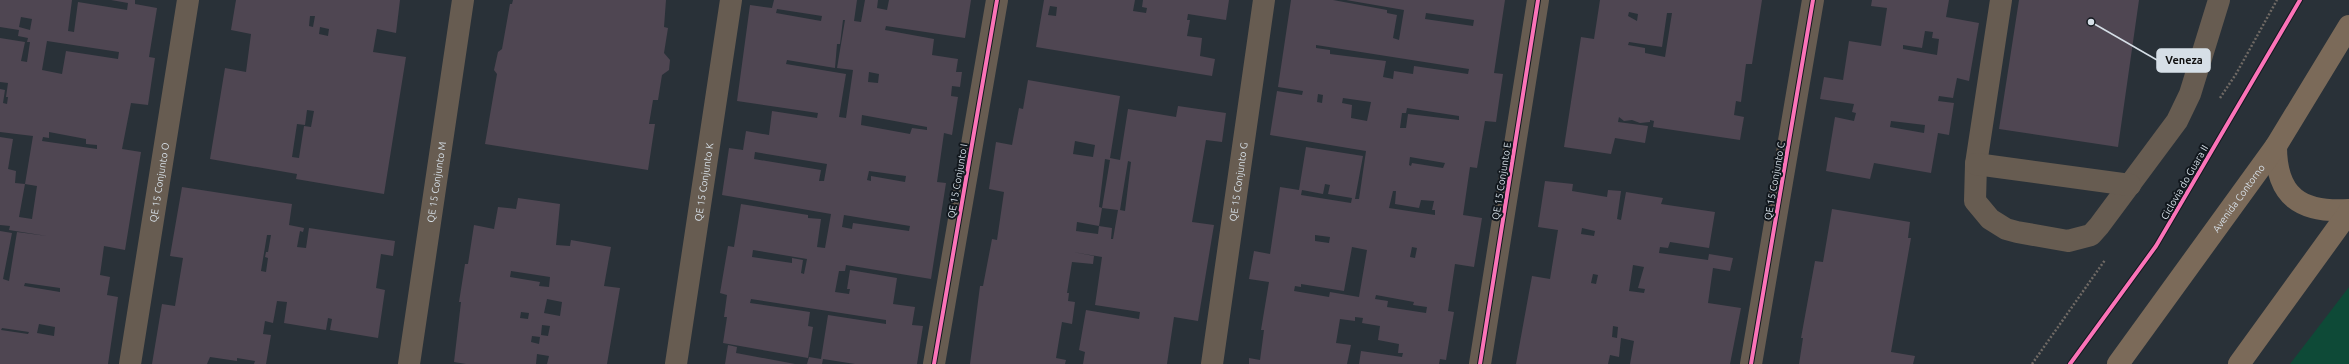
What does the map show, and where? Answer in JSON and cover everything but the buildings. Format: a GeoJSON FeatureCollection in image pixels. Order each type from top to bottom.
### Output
{"type":"FeatureCollection","features":[{"type":"Feature","properties":{"kind":"main road","name":"Avenida Contorno"},"geometry":{"type":"LineString","coordinates":[[2118,364],[2276,146],[2349,26]]}},
{"type":"Feature","properties":{"kind":"main road"},"geometry":{"type":"LineString","coordinates":[[2276,146],[2276,165],[2281,181],[2294,200],[2313,209],[2349,211]]}},
{"type":"Feature","properties":{"kind":"main road"},"geometry":{"type":"LineString","coordinates":[[2239,364],[2349,211]]}},
{"type":"Feature","properties":{"kind":"street","name":"QE 15 Conjunto O"},"geometry":{"type":"LineString","coordinates":[[130,364],[188,0]]}},
{"type":"Feature","properties":{"kind":"street","name":"QE 15 Conjunto M"},"geometry":{"type":"LineString","coordinates":[[409,364],[462,0]]}},
{"type":"Feature","properties":{"kind":"street","name":"QE 15 Conjunto K"},"geometry":{"type":"LineString","coordinates":[[676,364],[730,0]]}},
{"type":"Feature","properties":{"kind":"street","name":"QE 15 Conjunto I"},"geometry":{"type":"LineString","coordinates":[[934,364],[997,0]]}},
{"type":"Feature","properties":{"kind":"street","name":"QE 15 Conjunto G"},"geometry":{"type":"LineString","coordinates":[[1212,364],[1264,0]]}},
{"type":"Feature","properties":{"kind":"street","name":"QE 15 Conjunto E"},"geometry":{"type":"LineString","coordinates":[[1480,364],[1538,0]]}},
{"type":"Feature","properties":{"kind":"street","name":"QE 15 Conjunto C"},"geometry":{"type":"LineString","coordinates":[[1751,364],[1813,0]]}},
{"type":"Feature","properties":{"kind":"street"},"geometry":{"type":"LineString","coordinates":[[2000,0],[1976,164],[1975,201],[1990,219],[2006,229],[2068,241],[2091,236],[2177,121],[2192,87],[2219,0]]}},
{"type":"Feature","properties":{"kind":"street"},"geometry":{"type":"LineString","coordinates":[[1976,164],[2130,185]]}},
{"type":"Feature","properties":{"kind":"green space"},"geometry":{"type":"Polygon","coordinates":[[[2349,287],[2349,364],[2290,364],[2349,287]]]}},
{"type":"Feature","properties":{"kind":"cycle path"},"geometry":{"type":"LineString","coordinates":[[934,364],[997,0]]}},
{"type":"Feature","properties":{"kind":"cycle path"},"geometry":{"type":"LineString","coordinates":[[1480,364],[1538,0]]}},
{"type":"Feature","properties":{"kind":"cycle path"},"geometry":{"type":"LineString","coordinates":[[1751,364],[1813,0]]}},
{"type":"Feature","properties":{"kind":"cycle path","name":"Ciclovia do Guara II"},"geometry":{"type":"LineString","coordinates":[[2070,364],[2156,246],[2300,0]]}},
{"type":"Feature","properties":{"kind":"place","name":"Veneza"},"geometry":{"type":"Point","coordinates":[2091,22]}}]}
